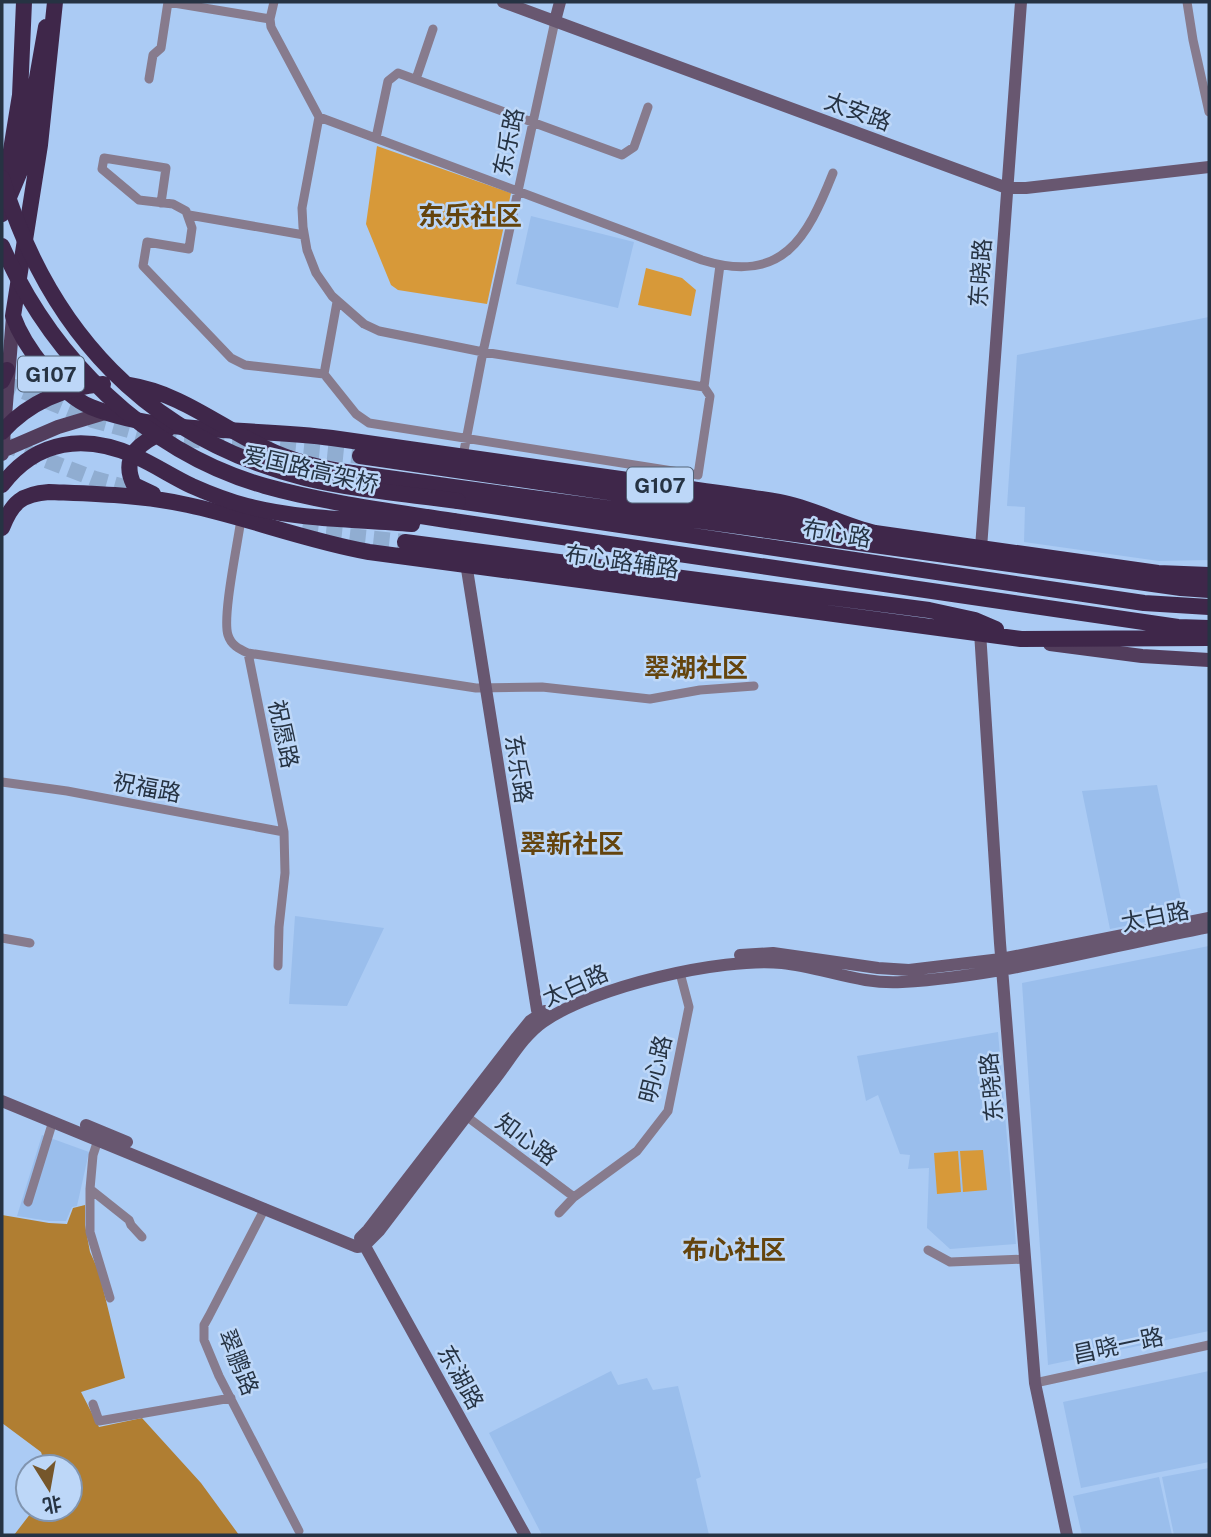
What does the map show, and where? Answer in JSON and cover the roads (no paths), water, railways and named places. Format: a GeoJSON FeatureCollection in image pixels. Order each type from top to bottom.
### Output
{"type":"FeatureCollection","features":[{"type":"Feature","properties":{"kind":"highway"},"geometry":{"type":"LineString","coordinates":[[2,209],[20,95],[24,2]]}},
{"type":"Feature","properties":{"kind":"highway"},"geometry":{"type":"LineString","coordinates":[[2,215],[21,169],[40,52],[55,2]]}},
{"type":"Feature","properties":{"kind":"highway"},"geometry":{"type":"LineString","coordinates":[[13,316],[42,132],[55,2]]}},
{"type":"Feature","properties":{"kind":"highway","name":"爱国路高架桥"},"geometry":{"type":"LineString","coordinates":[[2,178],[29,253],[62,312],[98,358],[156,409],[219,445],[289,473],[342,485],[458,502]]}},
{"type":"Feature","properties":{"kind":"highway","name":"爱国路高架桥"},"geometry":{"type":"LineString","coordinates":[[2,246],[31,303],[69,356],[110,398],[180,449],[227,472],[276,489],[452,524]]}},
{"type":"Feature","properties":{"kind":"highway","name":"G107"},"geometry":{"type":"LineString","coordinates":[[13,316],[23,338],[60,385],[83,403],[108,412],[176,426],[327,437],[782,503],[864,530],[1148,572],[1209,575]]}},
{"type":"Feature","properties":{"kind":"highway"},"geometry":{"type":"LineString","coordinates":[[2,432],[19,415],[52,396],[84,386],[122,384],[143,387],[175,398],[274,453],[331,470],[780,531],[881,548],[1209,590]]}},
{"type":"Feature","properties":{"kind":"highway"},"geometry":{"type":"LineString","coordinates":[[176,426],[145,441],[134,452],[128,470],[134,485],[140,489],[188,505]]}},
{"type":"Feature","properties":{"kind":"highway"},"geometry":{"type":"LineString","coordinates":[[2,485],[16,469],[38,453],[65,444],[90,443],[113,447],[137,456],[194,487],[250,507],[314,517],[452,524]]}},
{"type":"Feature","properties":{"kind":"highway"},"geometry":{"type":"LineString","coordinates":[[360,456],[793,519],[881,548]]}},
{"type":"Feature","properties":{"kind":"highway","name":"布心路辅路"},"geometry":{"type":"LineString","coordinates":[[2,528],[13,507],[33,493],[130,497],[188,505],[340,547],[1021,639]]}},
{"type":"Feature","properties":{"kind":"highway","name":"布心路"},"geometry":{"type":"LineString","coordinates":[[458,502],[1144,603],[1209,607]]}},
{"type":"Feature","properties":{"kind":"highway","name":"布心路"},"geometry":{"type":"LineString","coordinates":[[452,524],[1178,627],[1209,628]]}},
{"type":"Feature","properties":{"kind":"highway"},"geometry":{"type":"LineString","coordinates":[[405,542],[929,610],[975,620],[1021,639],[1209,638]]}},
{"type":"Feature","properties":{"kind":"main road"},"geometry":{"type":"LineString","coordinates":[[13,316],[4,375],[2,452],[58,427],[108,412]]}},
{"type":"Feature","properties":{"kind":"main road","name":"布心路辅路"},"geometry":{"type":"LineString","coordinates":[[1021,639],[1129,655],[1209,660]]}},
{"type":"Feature","properties":{"kind":"street"},"geometry":{"type":"LineString","coordinates":[[149,79],[153,55],[161,48],[168,2],[270,19]]}},
{"type":"Feature","properties":{"kind":"street"},"geometry":{"type":"LineString","coordinates":[[274,2],[271,27],[319,117],[302,208],[304,236],[316,273],[337,302],[364,324],[379,331],[483,352],[704,387]]}},
{"type":"Feature","properties":{"kind":"street","name":"太安路"},"geometry":{"type":"LineString","coordinates":[[503,2],[1007,188],[1209,167]]}},
{"type":"Feature","properties":{"kind":"street","name":"东乐路"},"geometry":{"type":"LineString","coordinates":[[463,456],[483,352],[560,2]]}},
{"type":"Feature","properties":{"kind":"street","name":"东晓路"},"geometry":{"type":"LineString","coordinates":[[981,548],[1021,2]]}},
{"type":"Feature","properties":{"kind":"street"},"geometry":{"type":"LineString","coordinates":[[1187,2],[1209,112]]}},
{"type":"Feature","properties":{"kind":"street"},"geometry":{"type":"LineString","coordinates":[[416,79],[433,29]]}},
{"type":"Feature","properties":{"kind":"street"},"geometry":{"type":"LineString","coordinates":[[376,138],[390,78],[398,74],[622,155],[634,147],[648,107]]}},
{"type":"Feature","properties":{"kind":"street"},"geometry":{"type":"LineString","coordinates":[[319,117],[720,265],[759,265],[783,255],[804,236],[833,173]]}},
{"type":"Feature","properties":{"kind":"street"},"geometry":{"type":"LineString","coordinates":[[161,203],[166,168],[104,158],[102,169],[139,200],[180,207],[189,215],[304,236]]}},
{"type":"Feature","properties":{"kind":"street"},"geometry":{"type":"LineString","coordinates":[[189,215],[192,228],[189,249],[147,242],[143,265],[238,363],[324,374],[356,414],[369,423],[698,475],[710,396],[704,387],[720,265]]}},
{"type":"Feature","properties":{"kind":"street"},"geometry":{"type":"LineString","coordinates":[[324,374],[337,302]]}},
{"type":"Feature","properties":{"kind":"street","name":"祝愿路"},"geometry":{"type":"LineString","coordinates":[[241,519],[227,614],[228,635],[236,647],[248,653],[284,832],[285,873],[278,966]]}},
{"type":"Feature","properties":{"kind":"street","name":"东乐路"},"geometry":{"type":"LineString","coordinates":[[466,563],[484,688],[540,1019]]}},
{"type":"Feature","properties":{"kind":"street","name":"东晓路"},"geometry":{"type":"LineString","coordinates":[[980,632],[1002,964],[1035,1383],[1067,1535]]}},
{"type":"Feature","properties":{"kind":"street"},"geometry":{"type":"LineString","coordinates":[[248,653],[484,688],[542,687],[650,699],[700,690],[754,686]]}},
{"type":"Feature","properties":{"kind":"street","name":"祝福路"},"geometry":{"type":"LineString","coordinates":[[2,782],[284,832]]}},
{"type":"Feature","properties":{"kind":"street","name":"太白路"},"geometry":{"type":"LineString","coordinates":[[362,1242],[379,1230],[517,1037],[558,1004],[621,979],[751,954],[772,953],[892,970],[1002,964],[1209,918]]}},
{"type":"Feature","properties":{"kind":"street","name":"太白路"},"geometry":{"type":"LineString","coordinates":[[540,1019],[616,989],[680,973],[760,962],[783,963],[872,981],[898,983],[1209,927]]}},
{"type":"Feature","properties":{"kind":"street"},"geometry":{"type":"LineString","coordinates":[[2,938],[30,943]]}},
{"type":"Feature","properties":{"kind":"street","name":"明心路"},"geometry":{"type":"LineString","coordinates":[[559,1213],[574,1197],[637,1150],[668,1111],[689,1007],[680,973]]}},
{"type":"Feature","properties":{"kind":"street"},"geometry":{"type":"LineString","coordinates":[[2,1096],[362,1242]]}},
{"type":"Feature","properties":{"kind":"street","name":"知心路"},"geometry":{"type":"LineString","coordinates":[[462,1113],[574,1197]]}},
{"type":"Feature","properties":{"kind":"street"},"geometry":{"type":"LineString","coordinates":[[28,1202],[54,1117]]}},
{"type":"Feature","properties":{"kind":"street"},"geometry":{"type":"LineString","coordinates":[[100,1136],[93,1155],[90,1232],[110,1298]]}},
{"type":"Feature","properties":{"kind":"street"},"geometry":{"type":"LineString","coordinates":[[100,1136],[351,1245],[362,1242]]}},
{"type":"Feature","properties":{"kind":"street"},"geometry":{"type":"LineString","coordinates":[[90,1189],[129,1220],[142,1237]]}},
{"type":"Feature","properties":{"kind":"street","name":"翠鹏路"},"geometry":{"type":"LineString","coordinates":[[265,1208],[204,1325],[204,1340],[299,1531]]}},
{"type":"Feature","properties":{"kind":"street","name":"东湖路"},"geometry":{"type":"LineString","coordinates":[[362,1242],[525,1535]]}},
{"type":"Feature","properties":{"kind":"street"},"geometry":{"type":"LineString","coordinates":[[928,1250],[950,1262],[1026,1259]]}},
{"type":"Feature","properties":{"kind":"street","name":"昌晓一路"},"geometry":{"type":"LineString","coordinates":[[1035,1383],[1209,1345]]}},
{"type":"Feature","properties":{"kind":"street"},"geometry":{"type":"LineString","coordinates":[[93,1404],[99,1422],[231,1398]]}},
{"type":"Feature","properties":{"kind":"tunnel"},"geometry":{"type":"LineString","coordinates":[[2,382],[93,420],[147,435],[360,456]]}},
{"type":"Feature","properties":{"kind":"tunnel"},"geometry":{"type":"LineString","coordinates":[[2,443],[95,479],[145,493]]}},
{"type":"Feature","properties":{"kind":"tunnel"},"geometry":{"type":"LineString","coordinates":[[302,531],[405,542]]}},
{"type":"Feature","properties":{"kind":"district","name":"东乐社区"},"geometry":{"type":"Point","coordinates":[470,215]}},
{"type":"Feature","properties":{"kind":"district","name":"翠湖社区"},"geometry":{"type":"Point","coordinates":[696,667]}},
{"type":"Feature","properties":{"kind":"district","name":"翠新社区"},"geometry":{"type":"Point","coordinates":[572,843]}},
{"type":"Feature","properties":{"kind":"district","name":"布心社区"},"geometry":{"type":"Point","coordinates":[734,1249]}}]}
